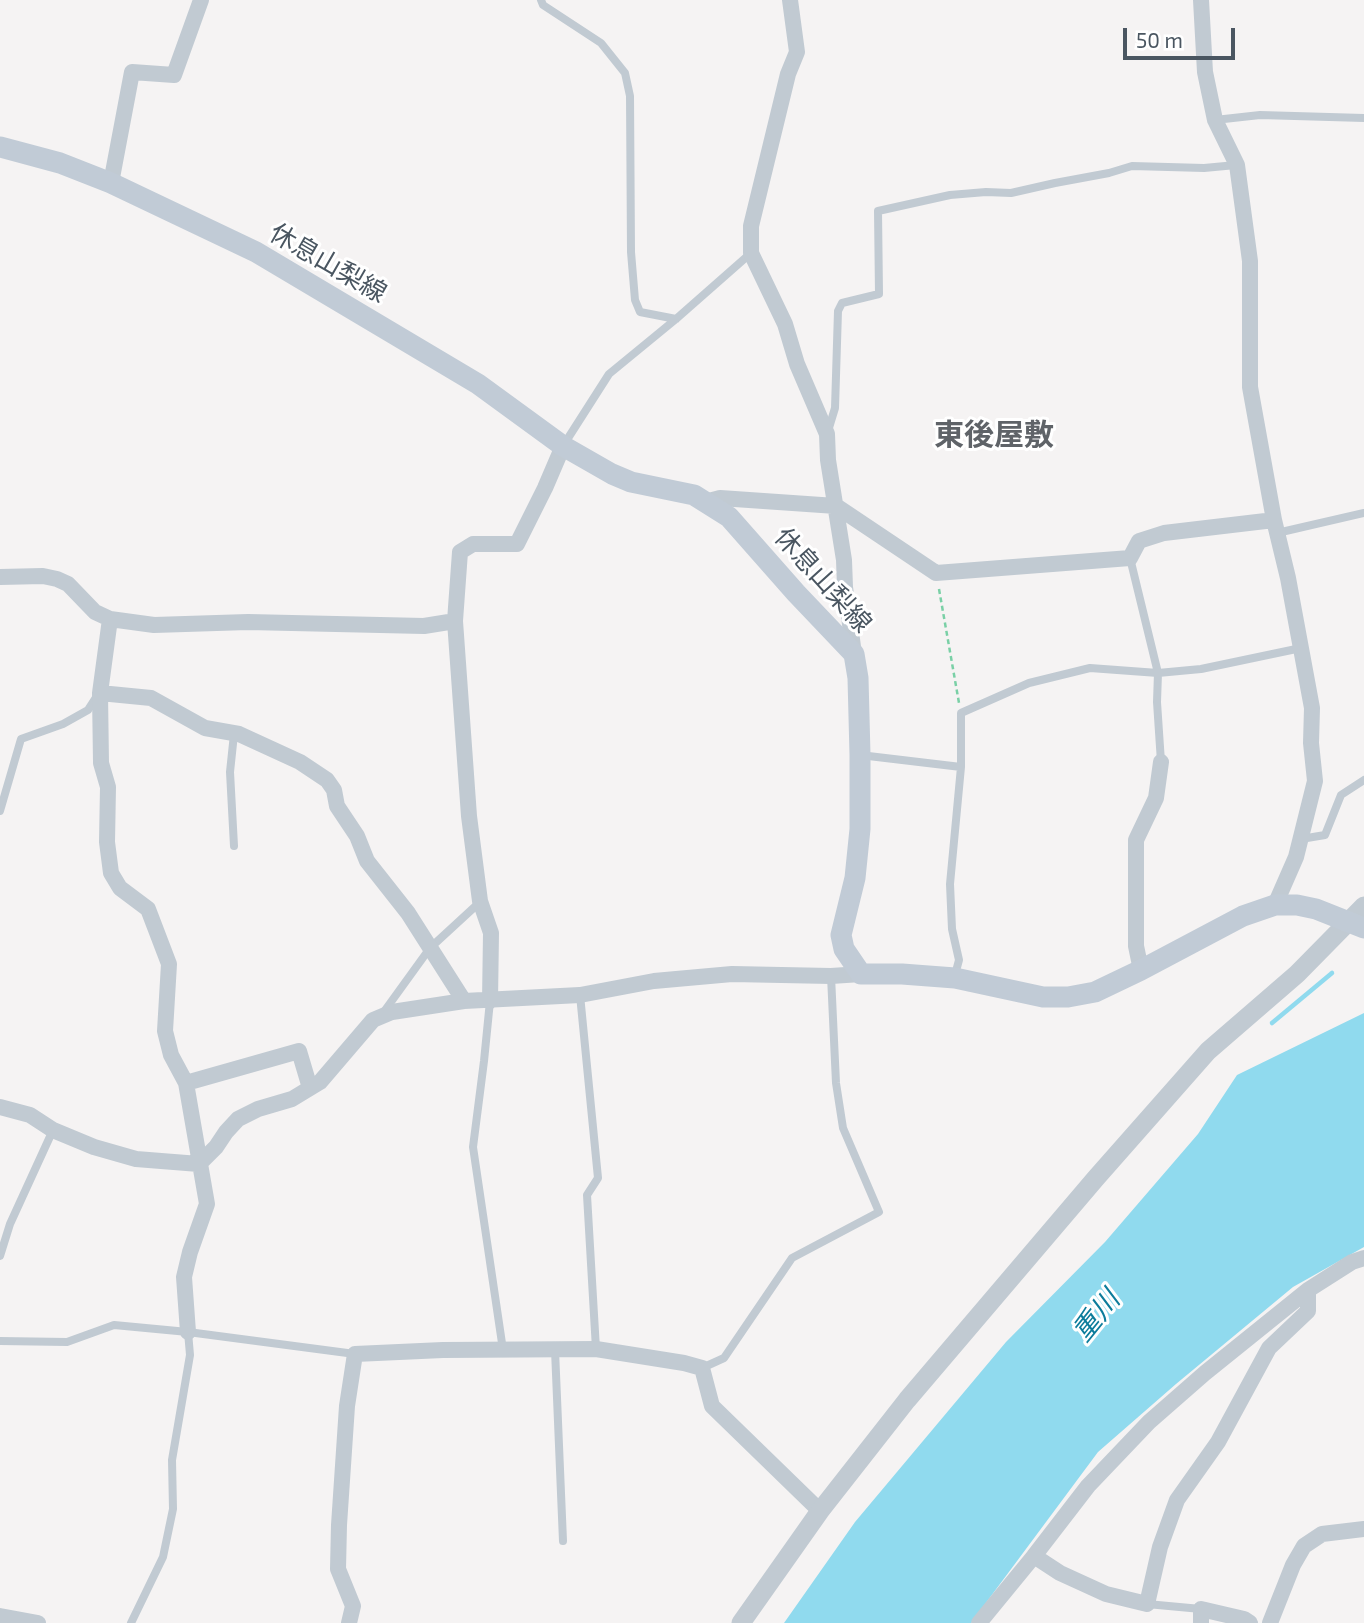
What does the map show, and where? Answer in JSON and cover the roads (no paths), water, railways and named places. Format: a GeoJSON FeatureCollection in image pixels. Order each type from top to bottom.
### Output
{"type":"FeatureCollection","features":[{"type":"Feature","properties":{"kind":"main road","name":"休息山梨線"},"geometry":{"type":"LineString","coordinates":[[0,147],[60,163],[111,183],[256,252],[478,384],[563,446],[612,474],[631,482],[694,495],[729,517],[854,654],[858,678],[860,829],[855,878],[841,935],[844,949],[861,974]]}},
{"type":"Feature","properties":{"kind":"main road"},"geometry":{"type":"LineString","coordinates":[[861,974],[955,978],[1043,997],[1068,997],[1095,992],[1243,916],[1275,905],[1297,905],[1359,919]]}},
{"type":"Feature","properties":{"kind":"street"},"geometry":{"type":"LineString","coordinates":[[111,183],[132,72],[174,75],[201,0]]}},
{"type":"Feature","properties":{"kind":"street"},"geometry":{"type":"LineString","coordinates":[[790,0],[797,52],[788,74],[751,226],[751,253],[785,324],[797,365],[827,434],[828,460],[844,560],[854,654]]}},
{"type":"Feature","properties":{"kind":"street"},"geometry":{"type":"LineString","coordinates":[[1201,0],[1205,72],[1215,120],[1237,165],[1250,261],[1250,387],[1312,708],[1311,743],[1315,781],[1296,857],[1275,905]]}},
{"type":"Feature","properties":{"kind":"street"},"geometry":{"type":"LineString","coordinates":[[490,1001],[491,933],[480,901],[469,816],[455,621],[460,552],[472,544],[517,544],[563,446]]}},
{"type":"Feature","properties":{"kind":"street"},"geometry":{"type":"LineString","coordinates":[[705,502],[720,498],[836,506],[936,573],[1130,558],[1139,541],[1164,533],[1275,526]]}},
{"type":"Feature","properties":{"kind":"street"},"geometry":{"type":"LineString","coordinates":[[0,577],[43,576],[57,579],[68,584],[95,612],[110,619],[154,625],[259,622],[424,626],[455,621]]}},
{"type":"Feature","properties":{"kind":"street"},"geometry":{"type":"LineString","coordinates":[[110,619],[100,693],[101,763],[108,787],[107,842],[111,873],[120,888],[148,909],[169,964],[165,1031],[171,1055],[186,1083],[207,1204],[184,1277],[188,1332]]}},
{"type":"Feature","properties":{"kind":"street"},"geometry":{"type":"LineString","coordinates":[[100,693],[151,698],[205,728],[234,734],[300,762],[327,780],[334,790],[337,806],[357,836],[367,861],[408,913],[464,1001]]}},
{"type":"Feature","properties":{"kind":"street"},"geometry":{"type":"LineString","coordinates":[[1141,970],[1136,946],[1136,840],[1156,799],[1161,762]]}},
{"type":"Feature","properties":{"kind":"street"},"geometry":{"type":"LineString","coordinates":[[741,1623],[820,1511],[907,1400],[1096,1178],[1208,1051],[1359,919]]}},
{"type":"Feature","properties":{"kind":"street"},"geometry":{"type":"LineString","coordinates":[[0,1107],[30,1115],[53,1130],[94,1147],[136,1159],[199,1164],[238,1119],[258,1109],[292,1099],[320,1082],[373,1020],[392,1013],[464,1001],[580,995],[654,981],[732,974],[861,974]]}},
{"type":"Feature","properties":{"kind":"street"},"geometry":{"type":"LineString","coordinates":[[186,1083],[299,1051],[310,1088]]}},
{"type":"Feature","properties":{"kind":"street"},"geometry":{"type":"LineString","coordinates":[[979,1623],[1088,1486],[1149,1422],[1308,1290],[1352,1262],[1364,1258]]}},
{"type":"Feature","properties":{"kind":"street"},"geometry":{"type":"LineString","coordinates":[[1034,1556],[1060,1573],[1106,1594],[1147,1604],[1160,1546],[1177,1500],[1218,1442],[1269,1348],[1308,1311],[1308,1290]]}},
{"type":"Feature","properties":{"kind":"street"},"geometry":{"type":"LineString","coordinates":[[349,1623],[353,1606],[338,1569],[347,1406],[355,1354],[443,1350],[596,1349],[702,1368],[712,1406],[820,1511]]}},
{"type":"Feature","properties":{"kind":"street"},"geometry":{"type":"LineString","coordinates":[[1270,1623],[1293,1565],[1304,1546],[1322,1534],[1364,1530]]}},
{"type":"Feature","properties":{"kind":"street"},"geometry":{"type":"LineString","coordinates":[[0,1616],[38,1623]]}},
{"type":"Feature","properties":{"kind":"street"},"geometry":{"type":"LineString","coordinates":[[1201,1616],[1244,1619],[1250,1623]]}},
{"type":"Feature","properties":{"kind":"lane"},"geometry":{"type":"LineString","coordinates":[[541,0],[543,5],[601,43],[625,73],[630,96],[631,253],[635,300],[640,312],[676,319]]}},
{"type":"Feature","properties":{"kind":"lane"},"geometry":{"type":"LineString","coordinates":[[1215,120],[1260,115],[1364,118]]}},
{"type":"Feature","properties":{"kind":"lane"},"geometry":{"type":"LineString","coordinates":[[827,434],[835,408],[838,311],[842,303],[879,294],[878,211],[950,195],[1011,193],[1132,166],[1204,168],[1237,165]]}},
{"type":"Feature","properties":{"kind":"lane"},"geometry":{"type":"LineString","coordinates":[[563,446],[608,374],[751,253]]}},
{"type":"Feature","properties":{"kind":"lane"},"geometry":{"type":"LineString","coordinates":[[1275,526],[1364,513]]}},
{"type":"Feature","properties":{"kind":"lane"},"geometry":{"type":"LineString","coordinates":[[1130,558],[1158,673],[1161,762]]}},
{"type":"Feature","properties":{"kind":"lane"},"geometry":{"type":"LineString","coordinates":[[955,978],[959,960],[952,929],[950,884],[961,767],[961,713],[1029,683],[1090,668],[1158,673],[1201,669],[1301,648]]}},
{"type":"Feature","properties":{"kind":"lane"},"geometry":{"type":"LineString","coordinates":[[0,811],[21,739],[63,724],[88,710],[100,693]]}},
{"type":"Feature","properties":{"kind":"lane"},"geometry":{"type":"LineString","coordinates":[[234,734],[230,772],[234,846]]}},
{"type":"Feature","properties":{"kind":"lane"},"geometry":{"type":"LineString","coordinates":[[860,755],[961,767]]}},
{"type":"Feature","properties":{"kind":"lane"},"geometry":{"type":"LineString","coordinates":[[1301,839],[1325,835],[1341,795],[1364,780]]}},
{"type":"Feature","properties":{"kind":"lane"},"geometry":{"type":"LineString","coordinates":[[379,1018],[430,947],[480,901]]}},
{"type":"Feature","properties":{"kind":"lane"},"geometry":{"type":"LineString","coordinates":[[702,1368],[724,1358],[792,1258],[879,1212],[843,1128],[836,1083],[831,976]]}},
{"type":"Feature","properties":{"kind":"lane"},"geometry":{"type":"LineString","coordinates":[[580,995],[598,1178],[587,1195],[596,1349]]}},
{"type":"Feature","properties":{"kind":"lane"},"geometry":{"type":"LineString","coordinates":[[490,1001],[473,1147],[503,1350]]}},
{"type":"Feature","properties":{"kind":"lane"},"geometry":{"type":"LineString","coordinates":[[0,1256],[10,1224],[53,1130]]}},
{"type":"Feature","properties":{"kind":"lane"},"geometry":{"type":"LineString","coordinates":[[0,1341],[68,1342],[114,1325],[355,1354]]}},
{"type":"Feature","properties":{"kind":"lane"},"geometry":{"type":"LineString","coordinates":[[131,1623],[163,1556],[173,1509],[172,1460],[190,1355],[188,1332]]}},
{"type":"Feature","properties":{"kind":"lane"},"geometry":{"type":"LineString","coordinates":[[555,1350],[563,1541]]}},
{"type":"Feature","properties":{"kind":"lane"},"geometry":{"type":"LineString","coordinates":[[1147,1604],[1201,1616]]}},
{"type":"Feature","properties":{"kind":"water","name":"重川"},"geometry":{"type":"Polygon","coordinates":[[[1364,1013],[1364,1247],[1293,1287],[1098,1452],[971,1623],[784,1623],[855,1522],[1006,1342],[1105,1242],[1198,1134],[1237,1075],[1364,1013]]]}},
{"type":"Feature","properties":{"kind":"waterway"},"geometry":{"type":"LineString","coordinates":[[1272,1023],[1332,973]]}},
{"type":"Feature","properties":{"kind":"district","name":"東後屋敷"},"geometry":{"type":"Point","coordinates":[994,435]}}]}
